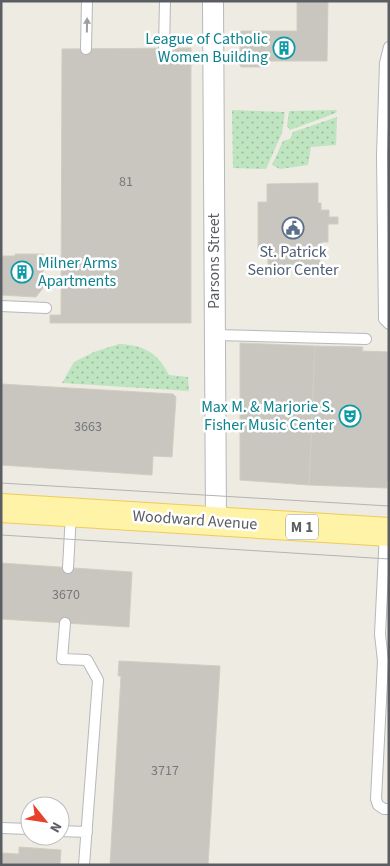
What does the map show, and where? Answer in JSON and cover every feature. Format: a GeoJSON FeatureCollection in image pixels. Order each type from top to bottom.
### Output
{"type":"FeatureCollection","features":[{"type":"Feature","properties":{"kind":"main road","name":"Woodward Avenue"},"geometry":{"type":"LineString","coordinates":[[1,508],[387,532]]}},
{"type":"Feature","properties":{"kind":"street","name":"Parsons Street"},"geometry":{"type":"LineString","coordinates":[[214,1],[216,521]]}},
{"type":"Feature","properties":{"kind":"lane"},"geometry":{"type":"LineString","coordinates":[[86,49],[87,1]]}},
{"type":"Feature","properties":{"kind":"lane"},"geometry":{"type":"LineString","coordinates":[[164,1],[164,48]]}},
{"type":"Feature","properties":{"kind":"lane"},"geometry":{"type":"LineString","coordinates":[[389,47],[385,63],[382,155],[384,319],[389,324]]}},
{"type":"Feature","properties":{"kind":"lane"},"geometry":{"type":"LineString","coordinates":[[1,306],[46,308]]}},
{"type":"Feature","properties":{"kind":"lane"},"geometry":{"type":"LineString","coordinates":[[215,335],[366,339]]}},
{"type":"Feature","properties":{"kind":"lane"},"geometry":{"type":"LineString","coordinates":[[68,568],[71,512]]}},
{"type":"Feature","properties":{"kind":"lane"},"geometry":{"type":"LineString","coordinates":[[387,532],[380,634],[383,661],[376,799],[378,805],[384,809],[389,809]]}},
{"type":"Feature","properties":{"kind":"lane"},"geometry":{"type":"LineString","coordinates":[[65,622],[62,660],[88,660],[98,680],[84,865]]}},
{"type":"Feature","properties":{"kind":"lane"},"geometry":{"type":"LineString","coordinates":[[1,828],[20,829]]}},
{"type":"Feature","properties":{"kind":"lane"},"geometry":{"type":"LineString","coordinates":[[70,831],[87,832]]}},
{"type":"Feature","properties":{"kind":"green space"},"geometry":{"type":"Polygon","coordinates":[[[232,110],[285,112],[282,133],[266,169],[233,168],[232,110]]]}},
{"type":"Feature","properties":{"kind":"green space"},"geometry":{"type":"Polygon","coordinates":[[[337,110],[336,113],[290,130],[287,126],[289,111],[337,110]]]}},
{"type":"Feature","properties":{"kind":"green space"},"geometry":{"type":"Polygon","coordinates":[[[337,117],[336,145],[311,147],[308,165],[280,169],[272,165],[283,141],[290,139],[293,132],[337,117]]]}},
{"type":"Feature","properties":{"kind":"green space"},"geometry":{"type":"Polygon","coordinates":[[[119,344],[143,348],[160,361],[169,375],[188,377],[189,391],[62,383],[74,362],[94,352],[119,344]]]}},
{"type":"Feature","properties":{"kind":"building","name":"League of Catholic Women Building"},"geometry":{"type":"Polygon","coordinates":[[[297,1],[328,1],[327,61],[263,61],[263,67],[241,67],[241,31],[297,31],[297,1]]]}},
{"type":"Feature","properties":{"kind":"building"},"geometry":{"type":"Polygon","coordinates":[[[191,48],[191,323],[50,323],[50,315],[61,315],[62,49],[191,48]]]}},
{"type":"Feature","properties":{"kind":"building","name":"St. Patrick Senior Center"},"geometry":{"type":"Polygon","coordinates":[[[318,183],[318,203],[321,203],[321,210],[329,210],[329,217],[338,217],[338,224],[328,224],[328,242],[322,242],[322,249],[320,249],[320,267],[268,268],[268,249],[258,249],[258,202],[267,202],[267,184],[318,183]]]}},
{"type":"Feature","properties":{"kind":"building","name":"Milner Arms Apartments"},"geometry":{"type":"Polygon","coordinates":[[[15,254],[43,254],[43,288],[36,297],[1,295],[1,256],[15,256],[15,254]]]}},
{"type":"Feature","properties":{"kind":"building"},"geometry":{"type":"Polygon","coordinates":[[[240,343],[315,346],[309,485],[240,480],[240,343]]]}},
{"type":"Feature","properties":{"kind":"building","name":"Max M. & Marjorie S. Fisher Music Center"},"geometry":{"type":"Polygon","coordinates":[[[315,346],[363,347],[362,351],[389,352],[389,481],[387,481],[387,488],[309,485],[315,346]]]}},
{"type":"Feature","properties":{"kind":"building"},"geometry":{"type":"Polygon","coordinates":[[[1,384],[173,394],[176,397],[172,457],[153,456],[152,475],[1,465],[1,384]]]}},
{"type":"Feature","properties":{"kind":"building"},"geometry":{"type":"Polygon","coordinates":[[[1,563],[132,572],[129,627],[1,619],[1,563]]]}},
{"type":"Feature","properties":{"kind":"building"},"geometry":{"type":"Polygon","coordinates":[[[119,661],[220,666],[208,865],[110,865],[121,676],[118,676],[119,661]]]}},
{"type":"Feature","properties":{"kind":"building"},"geometry":{"type":"Polygon","coordinates":[[[19,847],[61,850],[60,865],[1,865],[1,853],[19,854],[19,847]]]}},
{"type":"Feature","properties":{"kind":"tram line"},"geometry":{"type":"LineString","coordinates":[[1,483],[389,506]]}},
{"type":"Feature","properties":{"kind":"tram line"},"geometry":{"type":"LineString","coordinates":[[1,535],[389,559]]}},
{"type":"Feature","properties":{"kind":"place","name":"League of Catholic Women Building"},"geometry":{"type":"Point","coordinates":[284,48]}},
{"type":"Feature","properties":{"kind":"place","name":"St. Patrick Senior Center"},"geometry":{"type":"Point","coordinates":[293,228]}},
{"type":"Feature","properties":{"kind":"place","name":"Milner Arms Apartments"},"geometry":{"type":"Point","coordinates":[22,272]}},
{"type":"Feature","properties":{"kind":"place","name":"Max M. & Marjorie S. Fisher Music Center"},"geometry":{"type":"Point","coordinates":[350,416]}}]}
